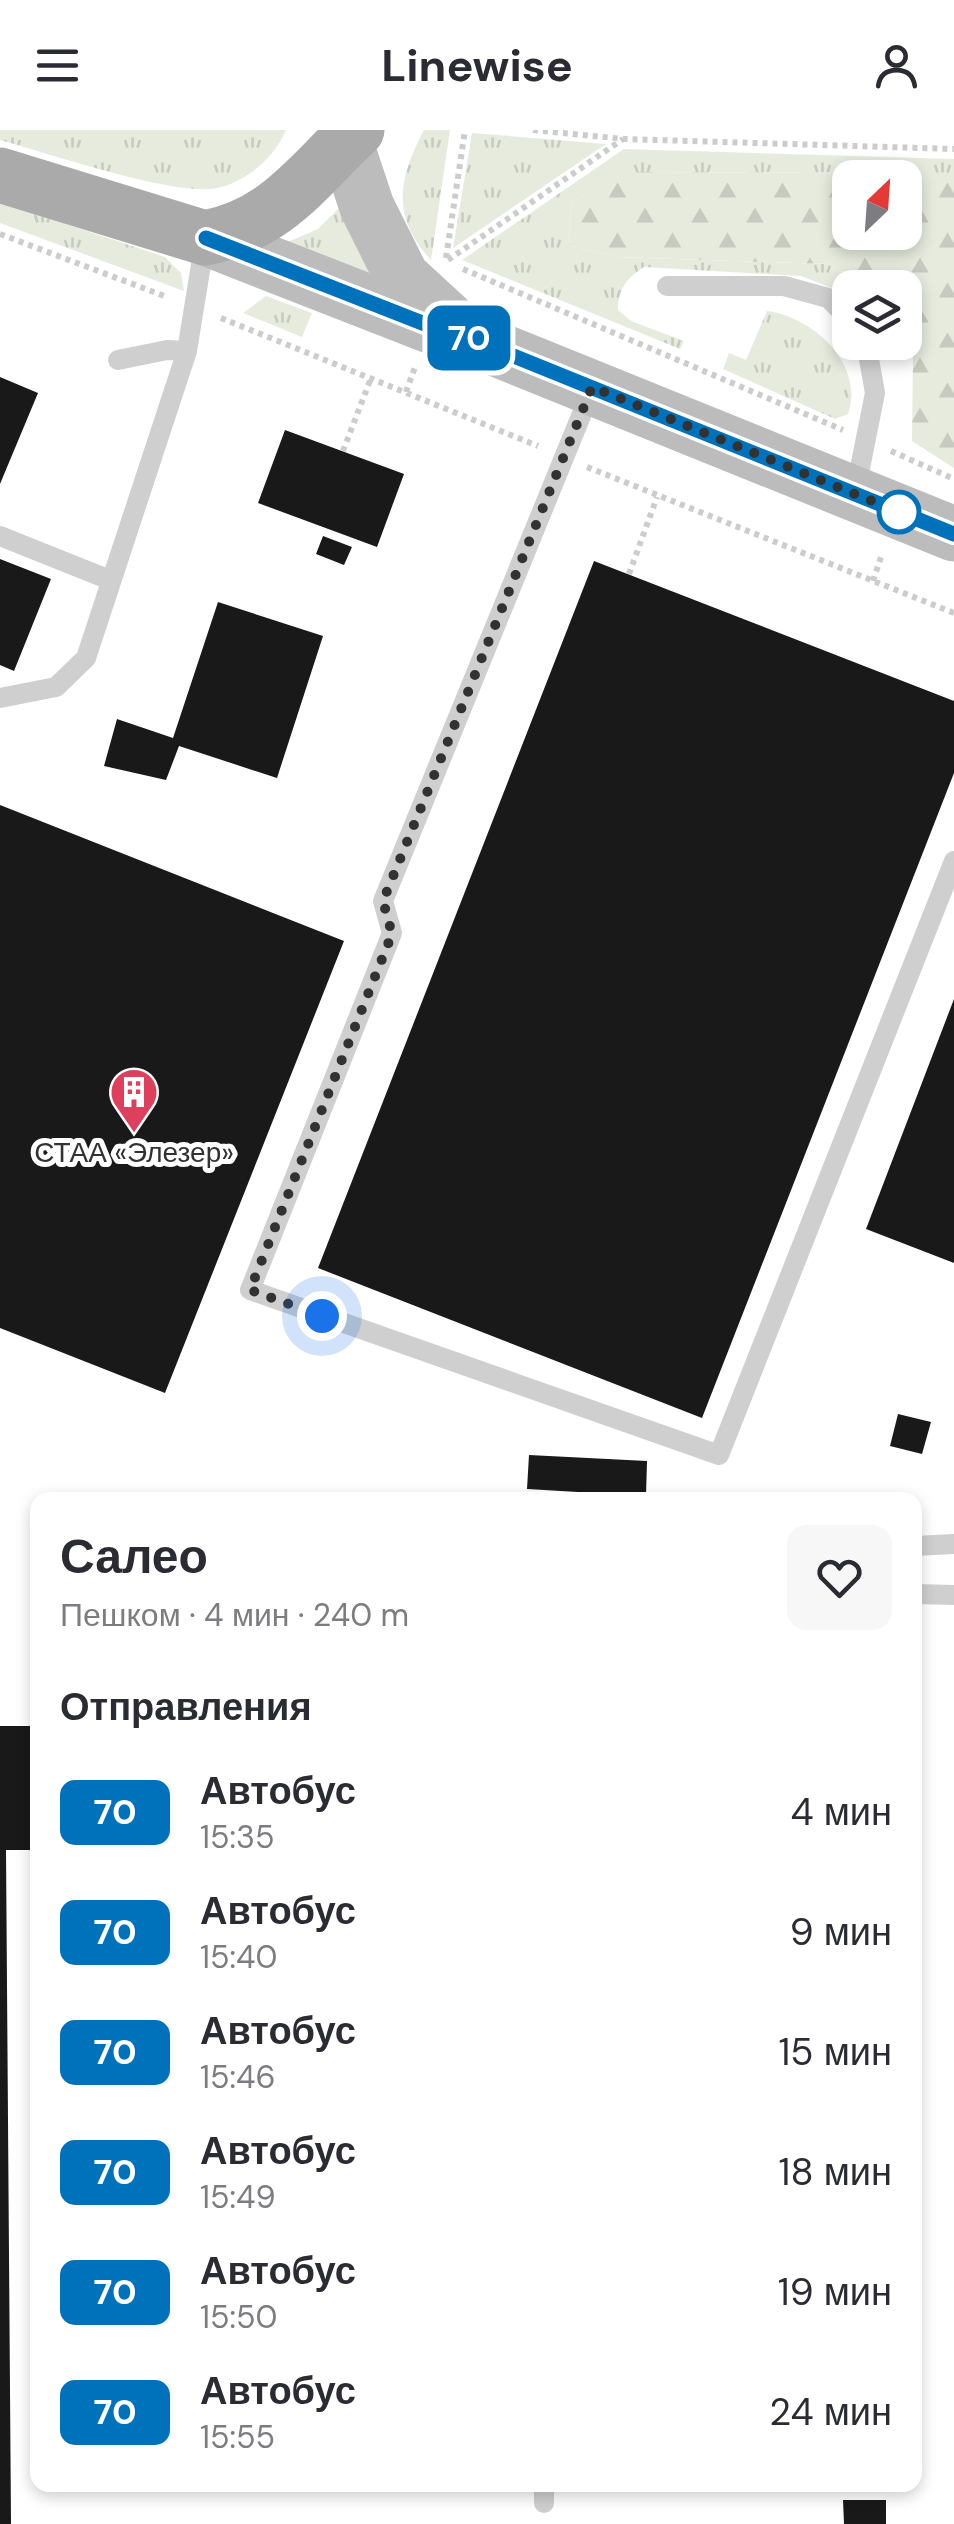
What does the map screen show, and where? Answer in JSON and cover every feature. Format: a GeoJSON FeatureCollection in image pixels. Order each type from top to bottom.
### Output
{"type":"FeatureCollection","features":[{"type":"Feature","properties":{"kind":"main road"},"geometry":{"type":"LineString","coordinates":[[349,134],[367,207],[402,277],[445,308],[592,387],[954,534]]}},
{"type":"Feature","properties":{"kind":"main road"},"geometry":{"type":"LineString","coordinates":[[206,238],[236,232],[288,200],[349,134]]}},
{"type":"Feature","properties":{"kind":"main road"},"geometry":{"type":"LineString","coordinates":[[0,175],[445,308]]}},
{"type":"Feature","properties":{"kind":"lane"},"geometry":{"type":"LineString","coordinates":[[0,698],[56,688],[86,658],[187,351],[206,238]]}},
{"type":"Feature","properties":{"kind":"lane"},"geometry":{"type":"LineString","coordinates":[[668,286],[784,286],[832,302]]}},
{"type":"Feature","properties":{"kind":"lane"},"geometry":{"type":"LineString","coordinates":[[118,360],[166,350],[187,351]]}},
{"type":"Feature","properties":{"kind":"lane"},"geometry":{"type":"LineString","coordinates":[[855,495],[875,393],[869,360]]}},
{"type":"Feature","properties":{"kind":"lane"},"geometry":{"type":"LineString","coordinates":[[592,387],[383,901],[392,934],[250,1290],[719,1455],[954,861]]}},
{"type":"Feature","properties":{"kind":"lane"},"geometry":{"type":"LineString","coordinates":[[0,536],[110,580]]}},
{"type":"Feature","properties":{"kind":"lane"},"geometry":{"type":"LineString","coordinates":[[922,1546],[954,1544]]}},
{"type":"Feature","properties":{"kind":"lane"},"geometry":{"type":"LineString","coordinates":[[922,1594],[954,1594]]}},
{"type":"Feature","properties":{"kind":"path"},"geometry":{"type":"LineString","coordinates":[[406,392],[445,308],[464,130]]}},
{"type":"Feature","properties":{"kind":"path"},"geometry":{"type":"LineString","coordinates":[[533,130],[624,138],[954,148]]}},
{"type":"Feature","properties":{"kind":"path"},"geometry":{"type":"LineString","coordinates":[[445,308],[624,138]]}},
{"type":"Feature","properties":{"kind":"path"},"geometry":{"type":"LineString","coordinates":[[0,234],[196,308],[658,498],[954,613]]}},
{"type":"Feature","properties":{"kind":"path"},"geometry":{"type":"LineString","coordinates":[[445,308],[792,408]]}},
{"type":"Feature","properties":{"kind":"path"},"geometry":{"type":"LineString","coordinates":[[343,452],[370,378]]}},
{"type":"Feature","properties":{"kind":"path"},"geometry":{"type":"LineString","coordinates":[[629,574],[658,498]]}},
{"type":"Feature","properties":{"kind":"green space"},"geometry":{"type":"Polygon","coordinates":[[[0,130],[286,130],[275,150],[249,174],[228,185],[198,189],[143,180],[0,140],[0,130]]]}},
{"type":"Feature","properties":{"kind":"green space"},"geometry":{"type":"Polygon","coordinates":[[[424,130],[450,130],[431,260],[409,228],[403,197],[408,165],[424,130]]]}},
{"type":"Feature","properties":{"kind":"green space"},"geometry":{"type":"Polygon","coordinates":[[[472,133],[606,144],[453,248],[472,133]]]}},
{"type":"Feature","properties":{"kind":"green space"},"geometry":{"type":"Polygon","coordinates":[[[624,149],[954,159],[954,173],[922,173],[922,160],[832,160],[832,173],[624,172],[572,202],[569,245],[616,257],[827,264],[839,270],[832,270],[832,288],[801,276],[644,267],[625,285],[618,310],[631,321],[684,341],[680,349],[462,260],[624,149]]]}},
{"type":"Feature","properties":{"kind":"green space"},"geometry":{"type":"Polygon","coordinates":[[[623,172],[832,173],[832,250],[922,250],[922,173],[954,173],[954,468],[912,441],[913,360],[922,360],[922,270],[839,270],[827,264],[616,257],[569,245],[572,202],[623,172]]]}},
{"type":"Feature","properties":{"kind":"green space"},"geometry":{"type":"Polygon","coordinates":[[[0,202],[165,257],[181,273],[184,291],[0,223],[0,202]]]}},
{"type":"Feature","properties":{"kind":"green space"},"geometry":{"type":"Polygon","coordinates":[[[341,206],[378,277],[283,244],[318,229],[341,206]]]}},
{"type":"Feature","properties":{"kind":"green space"},"geometry":{"type":"Polygon","coordinates":[[[266,296],[312,313],[302,337],[243,313],[266,296]]]}},
{"type":"Feature","properties":{"kind":"green space"},"geometry":{"type":"Polygon","coordinates":[[[767,311],[801,323],[831,346],[832,360],[842,361],[851,395],[848,414],[835,419],[723,369],[729,353],[746,360],[767,311]]]}},
{"type":"Feature","properties":{"kind":"building"},"geometry":{"type":"Polygon","coordinates":[[[0,377],[38,393],[0,484],[0,377]]]}},
{"type":"Feature","properties":{"kind":"building"},"geometry":{"type":"Polygon","coordinates":[[[285,430],[404,474],[377,547],[258,503],[285,430]]]}},
{"type":"Feature","properties":{"kind":"building"},"geometry":{"type":"Polygon","coordinates":[[[323,536],[352,547],[344,565],[316,554],[323,536]]]}},
{"type":"Feature","properties":{"kind":"building"},"geometry":{"type":"Polygon","coordinates":[[[0,559],[51,579],[14,671],[0,665],[0,559]]]}},
{"type":"Feature","properties":{"kind":"building"},"geometry":{"type":"Polygon","coordinates":[[[594,561],[954,701],[954,773],[702,1418],[318,1268],[594,561]]]}},
{"type":"Feature","properties":{"kind":"building"},"geometry":{"type":"Polygon","coordinates":[[[218,602],[323,636],[277,778],[179,746],[166,780],[104,766],[117,719],[173,738],[218,602]]]}},
{"type":"Feature","properties":{"kind":"building","name":"СТАА «Элезер»"},"geometry":{"type":"Polygon","coordinates":[[[0,805],[344,941],[165,1393],[0,1328],[0,805]]]}},
{"type":"Feature","properties":{"kind":"building"},"geometry":{"type":"Polygon","coordinates":[[[954,999],[954,1263],[866,1229],[954,999]]]}},
{"type":"Feature","properties":{"kind":"building"},"geometry":{"type":"Polygon","coordinates":[[[898,1414],[931,1422],[922,1454],[890,1446],[898,1414]]]}},
{"type":"Feature","properties":{"kind":"building"},"geometry":{"type":"Polygon","coordinates":[[[529,1455],[647,1461],[646,1492],[527,1489],[529,1455]]]}},
{"type":"Feature","properties":{"kind":"building"},"geometry":{"type":"Polygon","coordinates":[[[0,1726],[30,1726],[30,1850],[6,1850],[11,2524],[0,2524],[0,1726]]]}},
{"type":"Feature","properties":{"kind":"building"},"geometry":{"type":"Polygon","coordinates":[[[843,2500],[886,2500],[886,2524],[844,2524],[843,2500]]]}},
{"type":"Feature","properties":{"kind":"bus line","name":"70"},"geometry":{"type":"LineString","coordinates":[[206,238],[469,338],[954,534]]}},
{"type":"Feature","properties":{"kind":"place","name":"СТАА «Элезер»"},"geometry":{"type":"Point","coordinates":[134,1134]}},
{"type":"Feature","properties":{"kind":"route"},"geometry":{"type":"LineString","coordinates":[[322,1316],[250,1290],[392,934],[383,901],[592,387],[899,512]]}}]}
